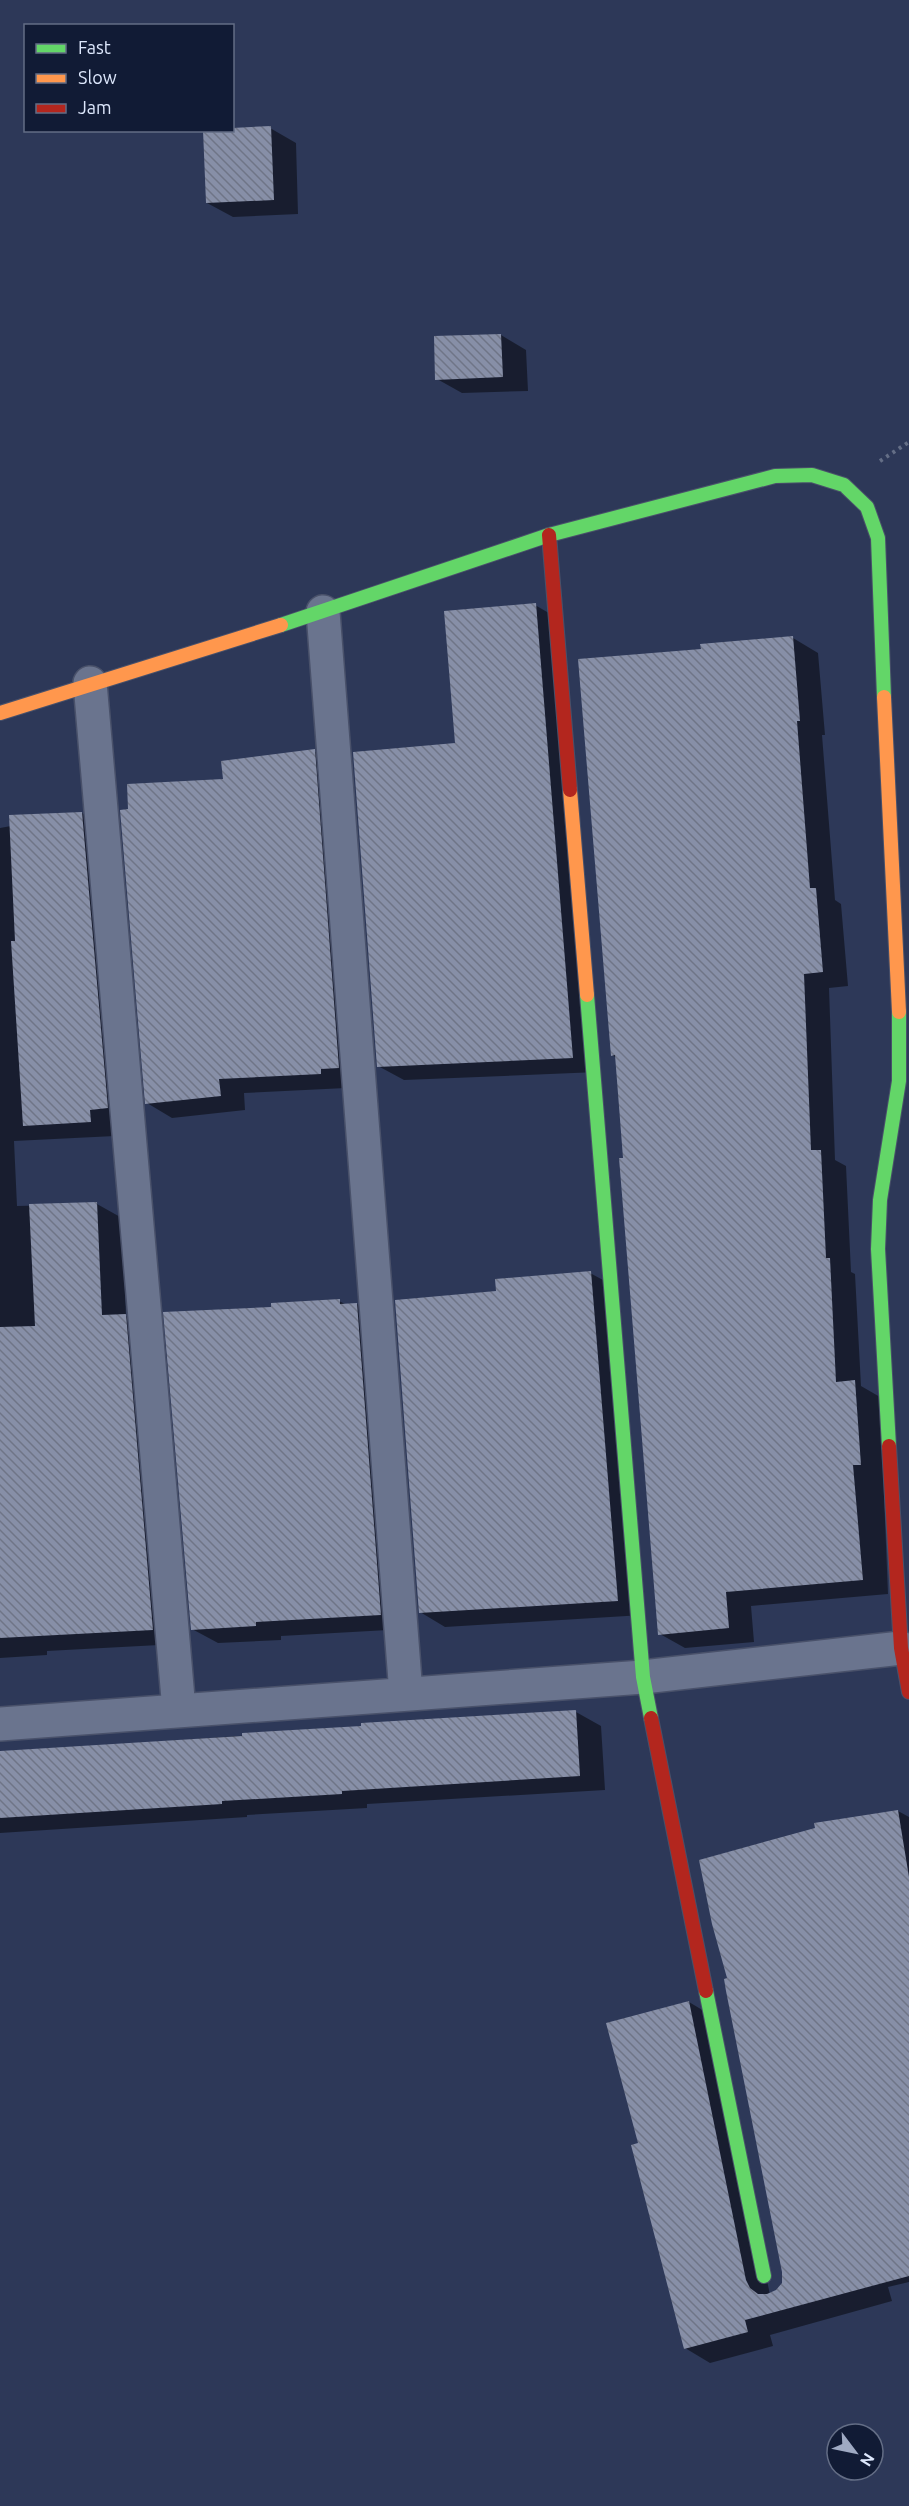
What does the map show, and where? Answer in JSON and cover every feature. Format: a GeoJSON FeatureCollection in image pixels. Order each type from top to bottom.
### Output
{"type":"FeatureCollection","features":[{"type":"Feature","properties":{"kind":"street"},"geometry":{"type":"LineString","coordinates":[[0,712],[324,612],[549,535],[775,476],[812,475],[844,485],[867,507],[878,538],[886,762],[899,1011],[899,1081],[880,1200],[878,1249],[901,1648],[909,1692]]}},
{"type":"Feature","properties":{"kind":"street"},"geometry":{"type":"LineString","coordinates":[[549,535],[643,1677],[764,2276]]}},
{"type":"Feature","properties":{"kind":"street"},"geometry":{"type":"LineString","coordinates":[[324,612],[406,1694]]}},
{"type":"Feature","properties":{"kind":"street"},"geometry":{"type":"LineString","coordinates":[[90,683],[179,1710]]}},
{"type":"Feature","properties":{"kind":"street"},"geometry":{"type":"LineString","coordinates":[[886,762],[901,753]]}},
{"type":"Feature","properties":{"kind":"street"},"geometry":{"type":"LineString","coordinates":[[0,1724],[643,1677],[901,1648]]}},
{"type":"Feature","properties":{"kind":"building"},"geometry":{"type":"Polygon","coordinates":[[[271,126],[274,200],[206,203],[203,132],[234,132],[234,128],[271,126]]]}},
{"type":"Feature","properties":{"kind":"building"},"geometry":{"type":"Polygon","coordinates":[[[501,334],[503,377],[435,380],[434,336],[501,334]]]}},
{"type":"Feature","properties":{"kind":"building"},"geometry":{"type":"Polygon","coordinates":[[[536,603],[573,1058],[377,1067],[353,752],[455,743],[444,611],[536,603]]]}},
{"type":"Feature","properties":{"kind":"building"},"geometry":{"type":"Polygon","coordinates":[[[793,636],[810,888],[816,888],[823,972],[804,974],[811,1150],[821,1150],[826,1258],[830,1258],[836,1382],[855,1380],[861,1465],[853,1465],[863,1580],[726,1592],[729,1628],[658,1635],[619,1158],[623,1158],[615,1055],[611,1056],[578,659],[701,649],[700,644],[793,636]]]}},
{"type":"Feature","properties":{"kind":"building"},"geometry":{"type":"Polygon","coordinates":[[[315,749],[339,1068],[321,1069],[321,1074],[219,1079],[221,1096],[145,1104],[120,810],[128,809],[127,784],[223,779],[221,761],[315,749]]]}},
{"type":"Feature","properties":{"kind":"building"},"geometry":{"type":"Polygon","coordinates":[[[82,812],[108,1108],[90,1110],[91,1122],[23,1126],[11,941],[15,941],[9,815],[82,812]]]}},
{"type":"Feature","properties":{"kind":"building"},"geometry":{"type":"Polygon","coordinates":[[[97,1202],[102,1315],[126,1314],[153,1630],[0,1638],[0,1327],[35,1326],[29,1204],[97,1202]]]}},
{"type":"Feature","properties":{"kind":"building"},"geometry":{"type":"Polygon","coordinates":[[[591,1271],[618,1601],[419,1613],[395,1300],[496,1291],[495,1279],[591,1271]]]}},
{"type":"Feature","properties":{"kind":"building"},"geometry":{"type":"Polygon","coordinates":[[[340,1299],[340,1304],[357,1303],[381,1615],[256,1622],[256,1626],[191,1630],[163,1312],[271,1307],[271,1303],[340,1299]]]}},
{"type":"Feature","properties":{"kind":"building"},"geometry":{"type":"Polygon","coordinates":[[[576,1710],[580,1776],[342,1791],[342,1794],[222,1801],[222,1804],[0,1818],[0,1751],[242,1736],[242,1733],[361,1726],[361,1723],[576,1710]]]}},
{"type":"Feature","properties":{"kind":"building"},"geometry":{"type":"Polygon","coordinates":[[[898,1810],[909,1877],[909,2276],[745,2320],[748,2332],[684,2349],[631,2145],[638,2143],[606,2023],[689,2001],[746,2280],[750,2288],[758,2294],[767,2294],[776,2290],[782,2283],[782,2272],[726,1991],[724,1979],[727,1978],[712,1924],[699,1860],[815,1828],[814,1823],[898,1810]]]}},
{"type":"Feature","properties":{"kind":"traffic: fast"},"geometry":{"type":"LineString","coordinates":[[281,625],[549,535],[775,476],[812,475],[844,485],[867,507],[878,538],[884,697]]}},
{"type":"Feature","properties":{"kind":"traffic: fast"},"geometry":{"type":"LineString","coordinates":[[587,995],[643,1677],[651,1718]]}},
{"type":"Feature","properties":{"kind":"traffic: fast"},"geometry":{"type":"LineString","coordinates":[[889,1446],[878,1249],[880,1200],[899,1081],[899,1012]]}},
{"type":"Feature","properties":{"kind":"traffic: fast"},"geometry":{"type":"LineString","coordinates":[[706,1991],[764,2276]]}},
{"type":"Feature","properties":{"kind":"traffic: slow"},"geometry":{"type":"LineString","coordinates":[[0,713],[281,625]]}},
{"type":"Feature","properties":{"kind":"traffic: slow"},"geometry":{"type":"LineString","coordinates":[[884,697],[899,1012]]}},
{"type":"Feature","properties":{"kind":"traffic: slow"},"geometry":{"type":"LineString","coordinates":[[570,790],[587,995]]}},
{"type":"Feature","properties":{"kind":"traffic: jam"},"geometry":{"type":"LineString","coordinates":[[549,535],[570,790]]}},
{"type":"Feature","properties":{"kind":"traffic: jam"},"geometry":{"type":"LineString","coordinates":[[889,1446],[901,1648],[909,1692]]}},
{"type":"Feature","properties":{"kind":"traffic: jam"},"geometry":{"type":"LineString","coordinates":[[651,1718],[706,1991]]}}]}
